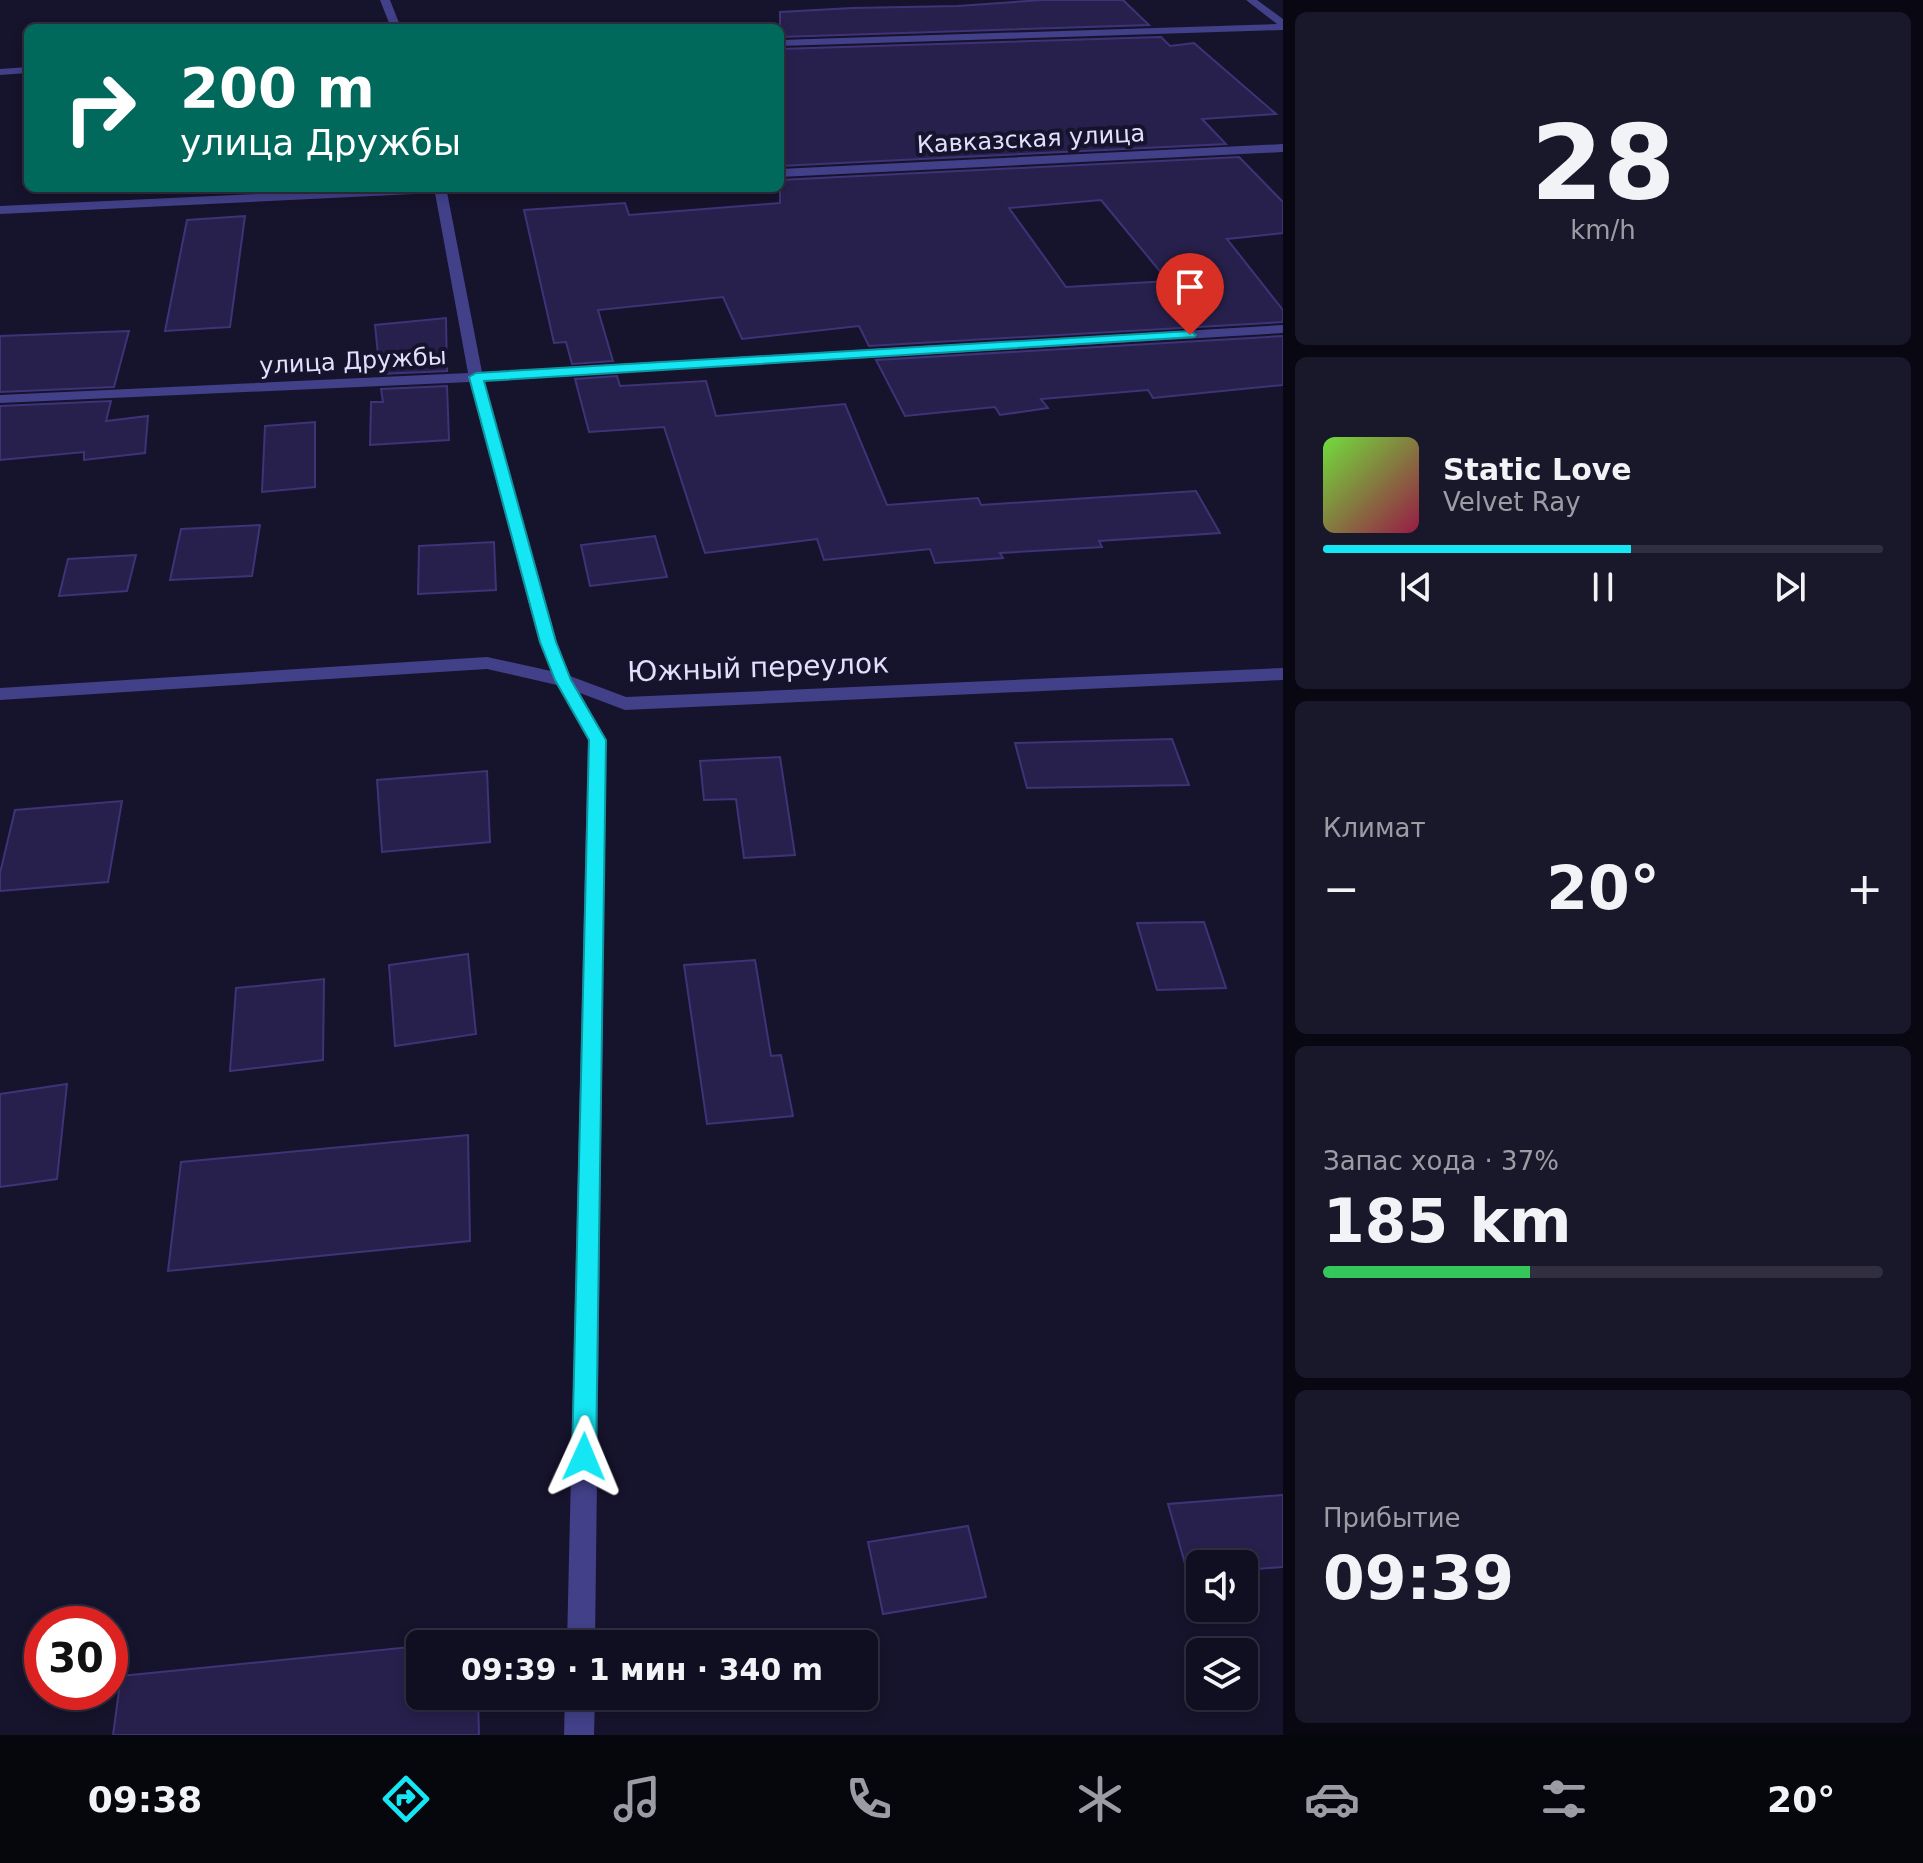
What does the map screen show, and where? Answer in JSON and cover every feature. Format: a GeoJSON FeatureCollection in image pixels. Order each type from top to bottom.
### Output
{"type":"FeatureCollection","features":[{"type":"Feature","properties":{"kind":"street"},"geometry":{"type":"LineString","coordinates":[[385,0],[394,24]]}},
{"type":"Feature","properties":{"kind":"street"},"geometry":{"type":"LineString","coordinates":[[1251,0],[1283,25]]}},
{"type":"Feature","properties":{"kind":"street"},"geometry":{"type":"LineString","coordinates":[[784,43],[1283,25]]}},
{"type":"Feature","properties":{"kind":"street"},"geometry":{"type":"LineString","coordinates":[[0,72],[24,70]]}},
{"type":"Feature","properties":{"kind":"street","name":"Кавказская улица"},"geometry":{"type":"LineString","coordinates":[[784,173],[1283,148]]}},
{"type":"Feature","properties":{"kind":"street"},"geometry":{"type":"LineString","coordinates":[[0,210],[360,192]]}},
{"type":"Feature","properties":{"kind":"street"},"geometry":{"type":"LineString","coordinates":[[441,192],[476,377],[548,642],[563,680],[597,740],[581,1630]]}},
{"type":"Feature","properties":{"kind":"street","name":"улица Дружбы"},"geometry":{"type":"LineString","coordinates":[[0,399],[476,377],[1283,329]]}},
{"type":"Feature","properties":{"kind":"street","name":"Южный переулок"},"geometry":{"type":"LineString","coordinates":[[0,694],[487,663],[563,680],[625,704],[1283,674]]}},
{"type":"Feature","properties":{"kind":"street"},"geometry":{"type":"LineString","coordinates":[[579,1735],[580,1710]]}},
{"type":"Feature","properties":{"kind":"building"},"geometry":{"type":"Polygon","coordinates":[[[1042,0],[1123,0],[1149,25],[784,37],[784,24],[780,24],[780,12],[1042,0]]]}},
{"type":"Feature","properties":{"kind":"building"},"geometry":{"type":"Polygon","coordinates":[[[1161,37],[1170,46],[1194,43],[1276,114],[1202,119],[1226,144],[784,166],[784,49],[1161,37]]]}},
{"type":"Feature","properties":{"kind":"building"},"geometry":{"type":"Polygon","coordinates":[[[1239,157],[1283,202],[1283,233],[1227,239],[1283,310],[1283,322],[869,346],[859,326],[742,339],[723,297],[598,310],[613,361],[572,364],[566,342],[554,343],[524,210],[625,203],[629,215],[780,203],[784,180],[1239,157]],[[1101,200],[1009,208],[1066,287],[1168,281],[1101,200]]]}},
{"type":"Feature","properties":{"kind":"building"},"geometry":{"type":"Polygon","coordinates":[[[245,216],[230,327],[165,331],[187,220],[245,216]]]}},
{"type":"Feature","properties":{"kind":"building"},"geometry":{"type":"Polygon","coordinates":[[[446,318],[447,371],[380,374],[375,325],[446,318]]]}},
{"type":"Feature","properties":{"kind":"building"},"geometry":{"type":"Polygon","coordinates":[[[129,331],[114,387],[0,392],[0,336],[129,331]]]}},
{"type":"Feature","properties":{"kind":"building"},"geometry":{"type":"Polygon","coordinates":[[[1283,336],[1283,385],[1153,398],[1148,390],[1041,399],[1048,408],[1000,415],[995,407],[905,416],[876,360],[1283,336]]]}},
{"type":"Feature","properties":{"kind":"building"},"geometry":{"type":"Polygon","coordinates":[[[617,376],[620,386],[706,381],[716,416],[845,404],[887,505],[978,498],[981,505],[1196,491],[1220,533],[1099,541],[1102,547],[1000,553],[1003,558],[935,563],[930,549],[824,560],[817,539],[705,553],[664,427],[589,432],[575,379],[617,376]]]}},
{"type":"Feature","properties":{"kind":"building"},"geometry":{"type":"Polygon","coordinates":[[[447,386],[449,440],[370,445],[371,402],[383,402],[381,389],[447,386]]]}},
{"type":"Feature","properties":{"kind":"building"},"geometry":{"type":"Polygon","coordinates":[[[111,401],[106,421],[148,416],[145,453],[84,460],[84,452],[0,460],[0,406],[111,401]]]}},
{"type":"Feature","properties":{"kind":"building"},"geometry":{"type":"Polygon","coordinates":[[[315,422],[315,487],[262,492],[265,426],[315,422]]]}},
{"type":"Feature","properties":{"kind":"building"},"geometry":{"type":"Polygon","coordinates":[[[260,525],[252,576],[170,580],[181,529],[260,525]]]}},
{"type":"Feature","properties":{"kind":"building"},"geometry":{"type":"Polygon","coordinates":[[[655,536],[667,577],[590,586],[581,545],[655,536]]]}},
{"type":"Feature","properties":{"kind":"building"},"geometry":{"type":"Polygon","coordinates":[[[494,542],[496,590],[418,594],[419,546],[494,542]]]}},
{"type":"Feature","properties":{"kind":"building"},"geometry":{"type":"Polygon","coordinates":[[[136,555],[127,591],[59,596],[68,559],[136,555]]]}},
{"type":"Feature","properties":{"kind":"building"},"geometry":{"type":"Polygon","coordinates":[[[1172,739],[1189,785],[1027,788],[1015,743],[1172,739]]]}},
{"type":"Feature","properties":{"kind":"building"},"geometry":{"type":"Polygon","coordinates":[[[780,757],[795,855],[744,858],[736,799],[704,800],[700,761],[780,757]]]}},
{"type":"Feature","properties":{"kind":"building"},"geometry":{"type":"Polygon","coordinates":[[[487,771],[490,842],[382,852],[377,780],[487,771]]]}},
{"type":"Feature","properties":{"kind":"building"},"geometry":{"type":"Polygon","coordinates":[[[122,801],[108,882],[0,891],[0,873],[15,810],[122,801]]]}},
{"type":"Feature","properties":{"kind":"building"},"geometry":{"type":"Polygon","coordinates":[[[1204,922],[1226,988],[1157,990],[1137,923],[1204,922]]]}},
{"type":"Feature","properties":{"kind":"building"},"geometry":{"type":"Polygon","coordinates":[[[468,954],[476,1034],[395,1046],[389,965],[468,954]]]}},
{"type":"Feature","properties":{"kind":"building"},"geometry":{"type":"Polygon","coordinates":[[[755,960],[771,1056],[781,1055],[793,1116],[707,1124],[684,965],[755,960]]]}},
{"type":"Feature","properties":{"kind":"building"},"geometry":{"type":"Polygon","coordinates":[[[324,979],[323,1060],[230,1071],[236,988],[324,979]]]}},
{"type":"Feature","properties":{"kind":"building"},"geometry":{"type":"Polygon","coordinates":[[[67,1084],[57,1179],[0,1187],[0,1094],[67,1084]]]}},
{"type":"Feature","properties":{"kind":"building"},"geometry":{"type":"Polygon","coordinates":[[[468,1135],[470,1241],[168,1271],[181,1162],[468,1135]]]}},
{"type":"Feature","properties":{"kind":"building"},"geometry":{"type":"Polygon","coordinates":[[[1283,1495],[1283,1567],[1258,1569],[1258,1550],[1186,1550],[1186,1567],[1168,1504],[1283,1495]]]}},
{"type":"Feature","properties":{"kind":"building"},"geometry":{"type":"Polygon","coordinates":[[[968,1526],[986,1597],[883,1614],[868,1542],[968,1526]]]}},
{"type":"Feature","properties":{"kind":"building"},"geometry":{"type":"Polygon","coordinates":[[[406,1647],[406,1710],[478,1710],[479,1735],[113,1735],[116,1710],[128,1710],[128,1675],[406,1647]]]}},
{"type":"Feature","properties":{"kind":"route"},"geometry":{"type":"LineString","coordinates":[[584,1457],[597,740],[563,680],[548,642],[476,377],[1190,335]]}}]}
